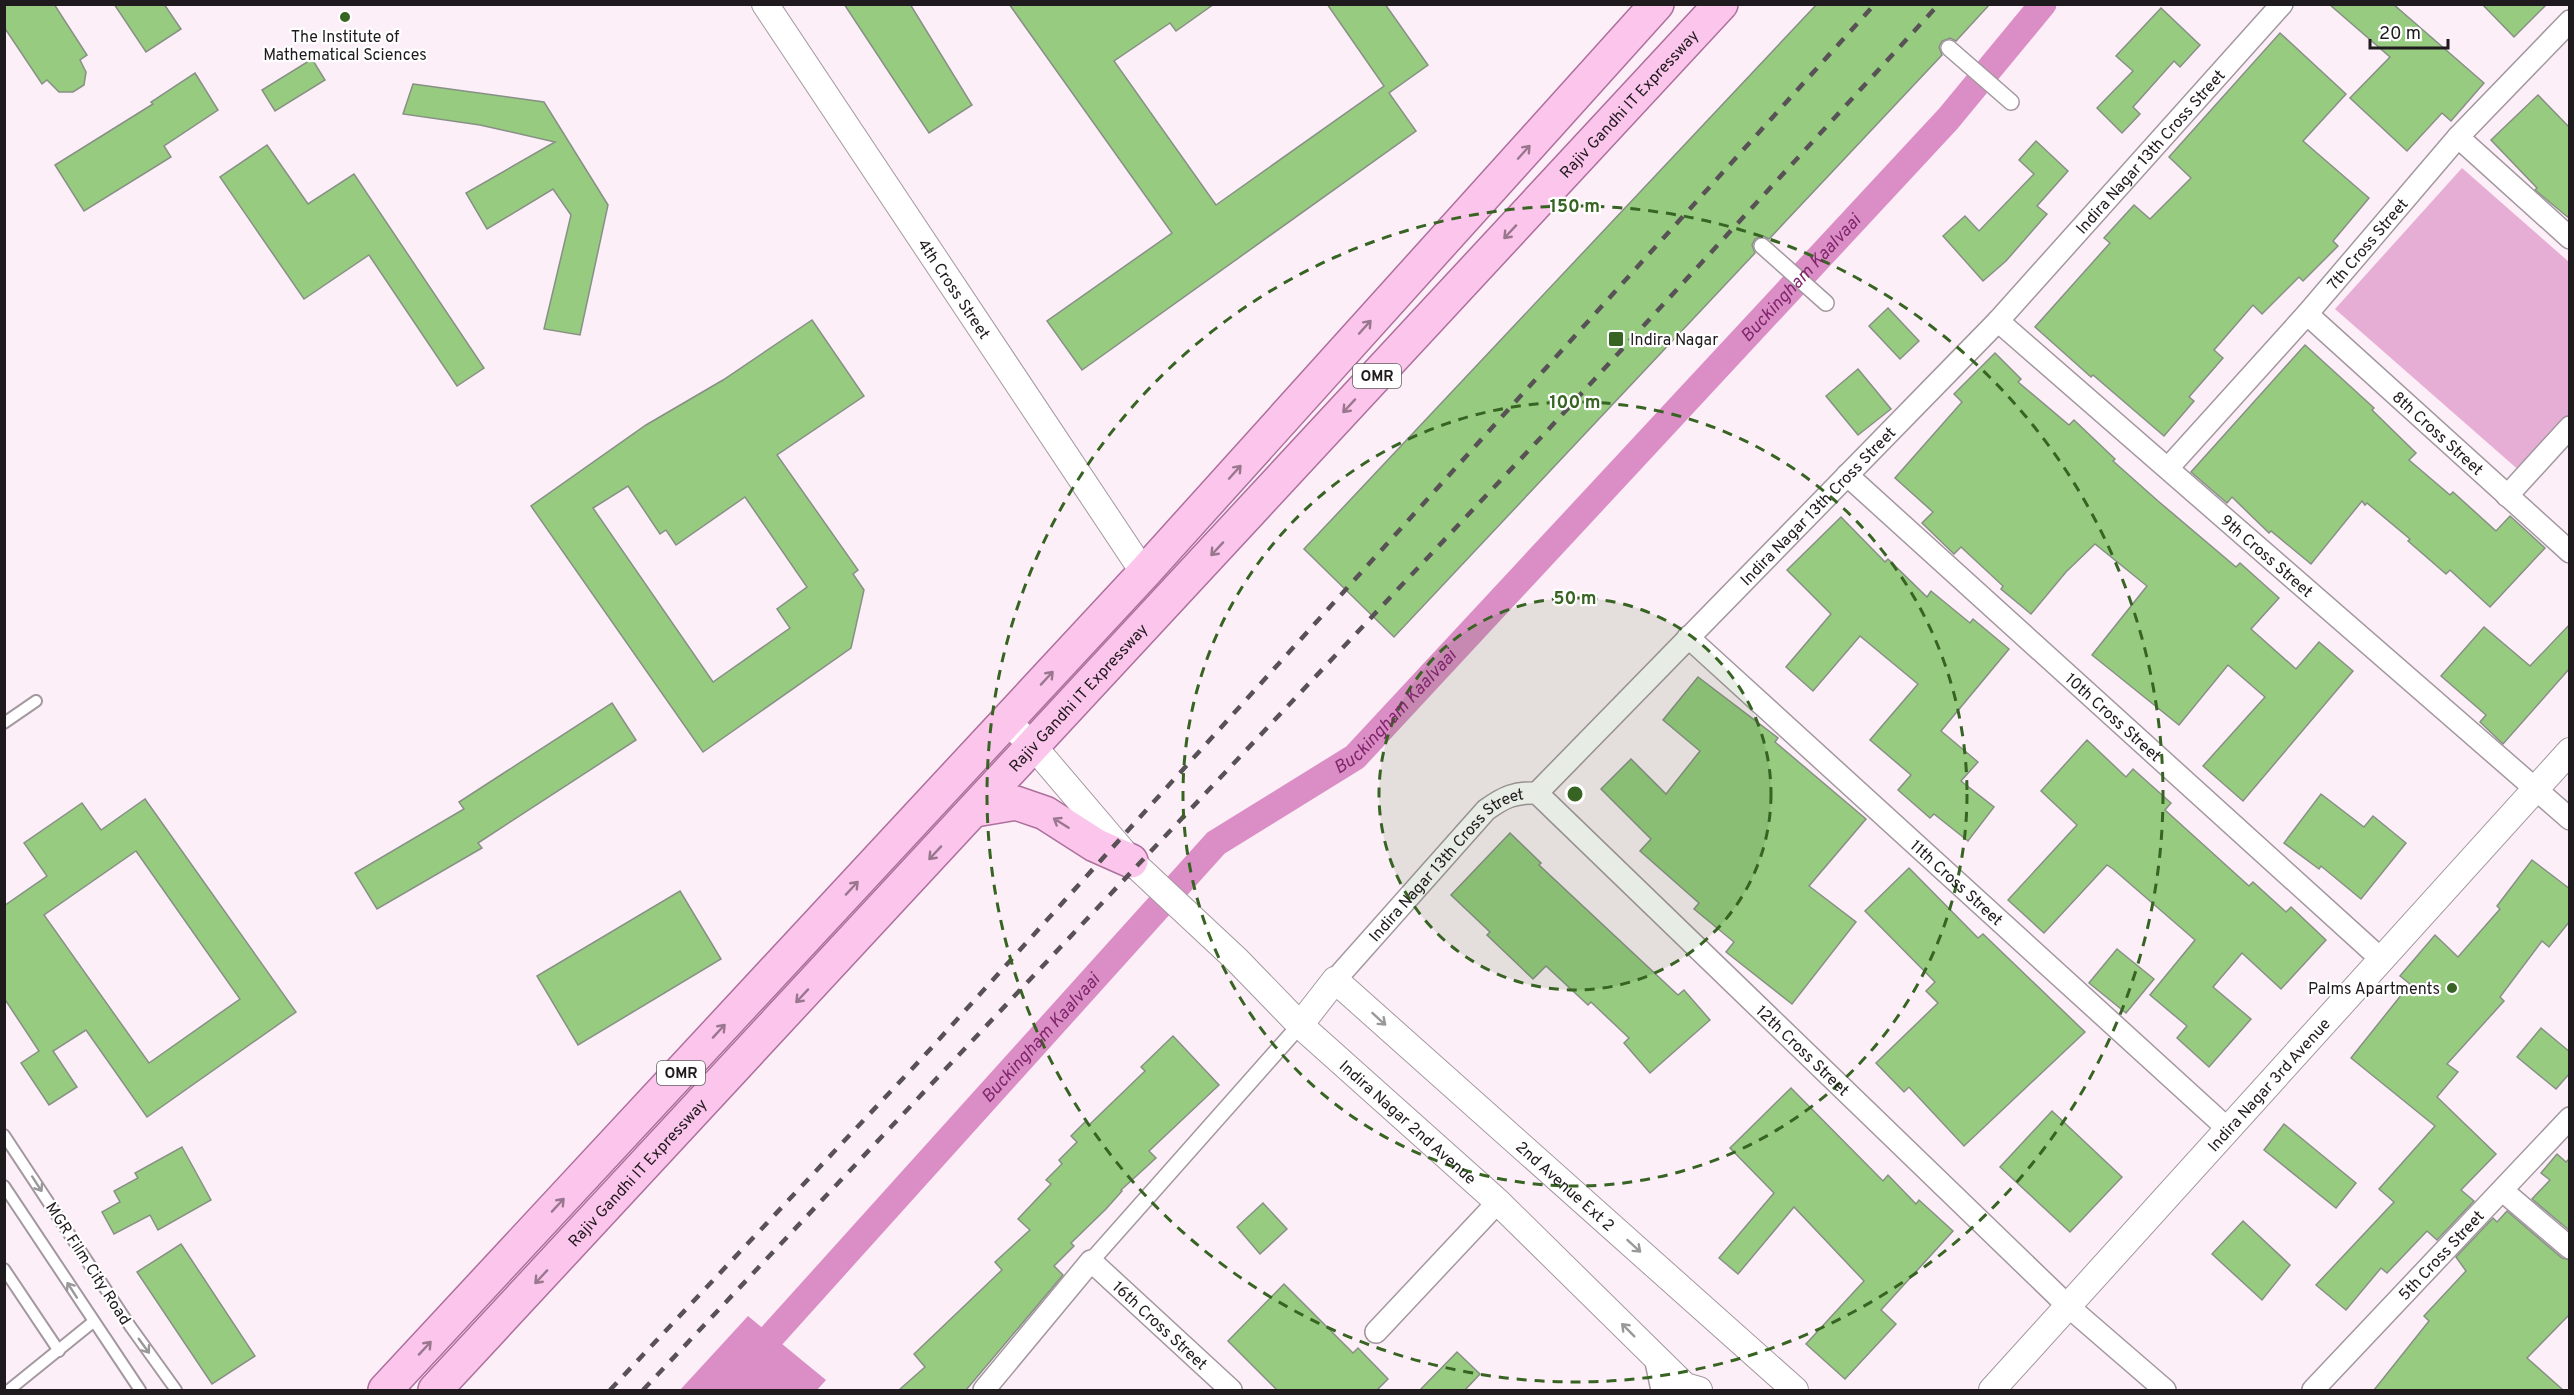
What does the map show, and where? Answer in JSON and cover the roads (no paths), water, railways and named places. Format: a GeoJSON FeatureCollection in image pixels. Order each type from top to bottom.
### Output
{"type":"FeatureCollection","features":[{"type":"Feature","properties":{"kind":"main road","name":"OMR"},"geometry":{"type":"LineString","coordinates":[[386,1390],[1144,573],[1658,4]]}},
{"type":"Feature","properties":{"kind":"main road","name":"Rajiv Gandhi IT Expressway"},"geometry":{"type":"LineString","coordinates":[[435,1390],[1721,4]]}},
{"type":"Feature","properties":{"kind":"main road"},"geometry":{"type":"LineString","coordinates":[[975,810],[1016,803],[1045,813],[1095,845],[1131,861]]}},
{"type":"Feature","properties":{"kind":"street","name":"4th Cross Street"},"geometry":{"type":"LineString","coordinates":[[765,4],[1144,573]]}},
{"type":"Feature","properties":{"kind":"street","name":"Indira Nagar 13th Cross Street"},"geometry":{"type":"LineString","coordinates":[[1335,980],[1486,810],[1504,797],[1517,792],[1537,793],[1998,321],[2282,4]]}},
{"type":"Feature","properties":{"kind":"street","name":"7th Cross Street"},"geometry":{"type":"LineString","coordinates":[[2168,468],[2307,314],[2458,137],[2570,21]]}},
{"type":"Feature","properties":{"kind":"street"},"geometry":{"type":"LineString","coordinates":[[1949,48],[2011,102]]}},
{"type":"Feature","properties":{"kind":"street"},"geometry":{"type":"LineString","coordinates":[[2458,137],[2570,238]]}},
{"type":"Feature","properties":{"kind":"street"},"geometry":{"type":"LineString","coordinates":[[1762,246],[1826,303]]}},
{"type":"Feature","properties":{"kind":"street","name":"8th Cross Street"},"geometry":{"type":"LineString","coordinates":[[2307,314],[2570,552]]}},
{"type":"Feature","properties":{"kind":"street","name":"9th Cross Street"},"geometry":{"type":"LineString","coordinates":[[1998,321],[2570,819]]}},
{"type":"Feature","properties":{"kind":"street"},"geometry":{"type":"LineString","coordinates":[[2507,496],[2570,427]]}},
{"type":"Feature","properties":{"kind":"street","name":"10th Cross Street"},"geometry":{"type":"LineString","coordinates":[[1847,475],[2381,959]]}},
{"type":"Feature","properties":{"kind":"street","name":"11th Cross Street"},"geometry":{"type":"LineString","coordinates":[[1688,637],[2228,1130]]}},
{"type":"Feature","properties":{"kind":"street","name":"Indira Nagar 2nd Avenue"},"geometry":{"type":"LineString","coordinates":[[1007,721],[1034,747],[1131,861],[1237,960],[1300,1025],[1498,1202],[1655,1357],[1682,1389]]}},
{"type":"Feature","properties":{"kind":"street","name":"Indira Nagar 3rd Avenue"},"geometry":{"type":"LineString","coordinates":[[1992,1390],[2570,751]]}},
{"type":"Feature","properties":{"kind":"street","name":"12th Cross Street"},"geometry":{"type":"LineString","coordinates":[[1537,793],[2069,1307],[2165,1390]]}},
{"type":"Feature","properties":{"kind":"street"},"geometry":{"type":"LineString","coordinates":[[984,1390],[1091,1261],[1300,1025],[1335,980]]}},
{"type":"Feature","properties":{"kind":"street","name":"2nd Avenue Ext 2"},"geometry":{"type":"LineString","coordinates":[[1335,980],[1796,1390]]}},
{"type":"Feature","properties":{"kind":"street","name":"5th Cross Street"},"geometry":{"type":"LineString","coordinates":[[2313,1390],[2570,1118]]}},
{"type":"Feature","properties":{"kind":"street"},"geometry":{"type":"LineString","coordinates":[[2503,1191],[2570,1248]]}},
{"type":"Feature","properties":{"kind":"street"},"geometry":{"type":"LineString","coordinates":[[1376,1332],[1498,1202]]}},
{"type":"Feature","properties":{"kind":"street","name":"16th Cross Street"},"geometry":{"type":"LineString","coordinates":[[1091,1261],[1232,1390]]}},
{"type":"Feature","properties":{"kind":"lane"},"geometry":{"type":"LineString","coordinates":[[4,723],[36,701]]}},
{"type":"Feature","properties":{"kind":"lane","name":"MGR Film City Road"},"geometry":{"type":"LineString","coordinates":[[4,1135],[130,1326],[176,1390]]}},
{"type":"Feature","properties":{"kind":"lane"},"geometry":{"type":"LineString","coordinates":[[4,1186],[140,1390]]}},
{"type":"Feature","properties":{"kind":"lane"},"geometry":{"type":"LineString","coordinates":[[4,1269],[59,1351]]}},
{"type":"Feature","properties":{"kind":"lane"},"geometry":{"type":"LineString","coordinates":[[9,1390],[93,1322]]}},
{"type":"Feature","properties":{"kind":"waterway","name":"Buckingham Kaalvaai"},"geometry":{"type":"LineString","coordinates":[[723,1390],[1216,843],[1355,757],[1948,119],[2043,4]]}},
{"type":"Feature","properties":{"kind":"railway"},"geometry":{"type":"LineString","coordinates":[[610,1390],[924,1056],[1875,4]]}},
{"type":"Feature","properties":{"kind":"railway"},"geometry":{"type":"LineString","coordinates":[[643,1390],[1547,431],[1939,4]]}},
{"type":"Feature","properties":{"kind":"place","name":"The Institute of Mathematical Sciences"},"geometry":{"type":"Point","coordinates":[345,17]}},
{"type":"Feature","properties":{"kind":"place","name":"Indira Nagar"},"geometry":{"type":"Point","coordinates":[1616,339]}},
{"type":"Feature","properties":{"kind":"place","name":"Palms Apartments"},"geometry":{"type":"Point","coordinates":[2452,988]}}]}
